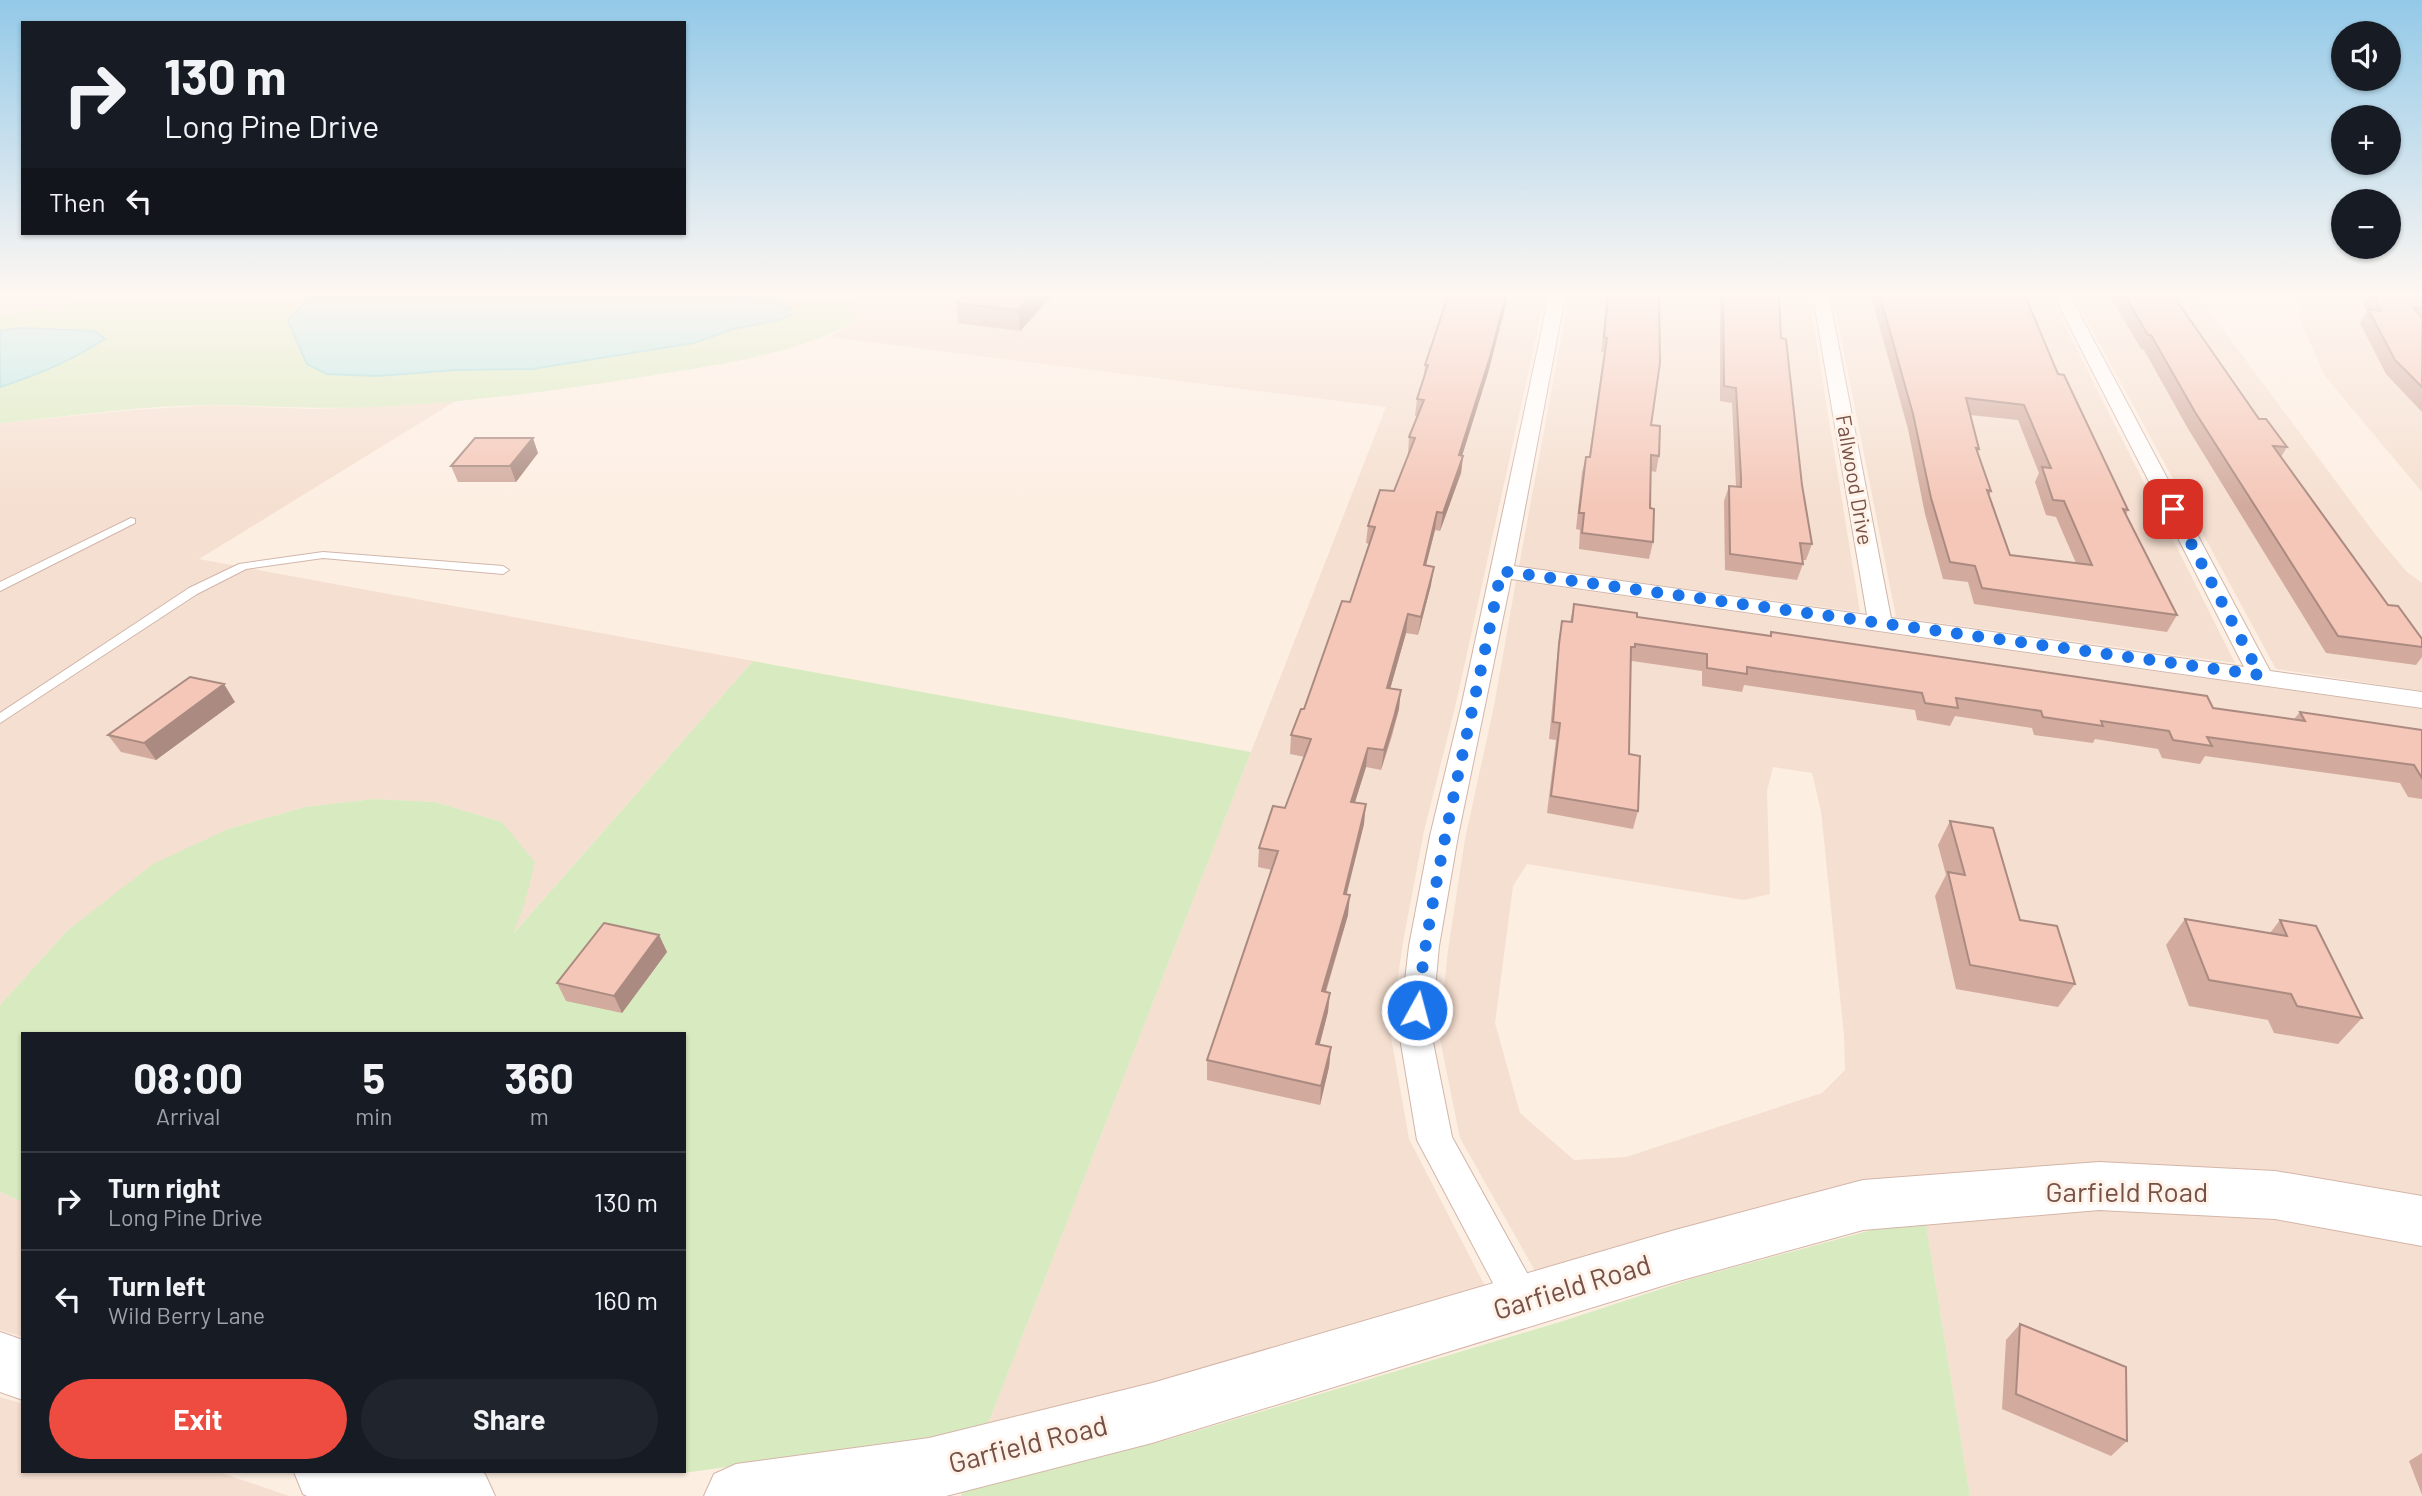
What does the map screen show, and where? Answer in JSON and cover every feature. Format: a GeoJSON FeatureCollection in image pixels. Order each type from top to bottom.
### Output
{"type":"FeatureCollection","features":[{"type":"Feature","properties":{"kind":"street"},"geometry":{"type":"LineString","coordinates":[[1524,1302],[1435,1140],[1415,1032],[1424,946],[1444,836],[1475,703],[1543,366]]}},
{"type":"Feature","properties":{"kind":"street","name":"Fallwood Drive"},"geometry":{"type":"LineString","coordinates":[[1834,366],[1880,623]]}},
{"type":"Feature","properties":{"kind":"street"},"geometry":{"type":"LineString","coordinates":[[2098,366],[2260,675]]}},
{"type":"Feature","properties":{"kind":"street"},"geometry":{"type":"LineString","coordinates":[[1501,571],[2260,675],[2422,700]]}},
{"type":"Feature","properties":{"kind":"street","name":"Garfield Road"},"geometry":{"type":"LineString","coordinates":[[736,1496],[929,1469],[1152,1413],[1675,1256],[1863,1205],[2099,1186],[2276,1195],[2422,1221]]}},
{"type":"Feature","properties":{"kind":"street"},"geometry":{"type":"LineString","coordinates":[[0,1362],[21,1369]]}},
{"type":"Feature","properties":{"kind":"street"},"geometry":{"type":"LineString","coordinates":[[328,1473],[343,1478],[463,1496]]}},
{"type":"Feature","properties":{"kind":"lane"},"geometry":{"type":"LineString","coordinates":[[0,587],[131,522]]}},
{"type":"Feature","properties":{"kind":"lane"},"geometry":{"type":"LineString","coordinates":[[0,719],[193,591],[243,566],[323,555],[503,570]]}},
{"type":"Feature","properties":{"kind":"shaded area"},"geometry":{"type":"Polygon","coordinates":[[[1058,366],[1530,366],[1457,699],[1424,831],[1390,1031],[1409,1139],[1485,1286],[1143,1386],[988,1424],[1386,407],[1058,366]]]}},
{"type":"Feature","properties":{"kind":"shaded area"},"geometry":{"type":"Polygon","coordinates":[[[1556,366],[1820,366],[1860,612],[1519,566],[1556,366]]]}},
{"type":"Feature","properties":{"kind":"shaded area"},"geometry":{"type":"Polygon","coordinates":[[[1847,366],[2085,366],[2235,663],[1896,617],[1847,366]]]}},
{"type":"Feature","properties":{"kind":"shaded area"},"geometry":{"type":"Polygon","coordinates":[[[2112,366],[2250,366],[2375,534],[2406,571],[2422,583],[2422,691],[2276,669],[2112,366]]]}},
{"type":"Feature","properties":{"kind":"shaded area"},"geometry":{"type":"Polygon","coordinates":[[[2320,366],[2422,366],[2422,492],[2325,376],[2320,366]]]}},
{"type":"Feature","properties":{"kind":"shaded area"},"geometry":{"type":"Polygon","coordinates":[[[459,399],[199,559],[753,661],[511,936],[524,906],[502,822],[435,802],[373,799],[305,807],[228,829],[68,930],[0,1005],[0,423],[215,405],[311,409],[398,406],[459,399]]]}},
{"type":"Feature","properties":{"kind":"shaded area"},"geometry":{"type":"Polygon","coordinates":[[[1516,581],[2422,709],[2422,1201],[1850,1184],[1659,1234],[1535,1271],[1460,1138],[1439,1034],[1448,950],[1465,839],[1494,706],[1516,581]],[[1773,767],[1767,791],[1770,894],[1744,900],[1527,864],[1513,886],[1495,1023],[1520,1113],[1574,1160],[1626,1157],[1822,1093],[1845,1070],[1844,1036],[1821,811],[1812,773],[1773,767]]]}},
{"type":"Feature","properties":{"kind":"shaded area"},"geometry":{"type":"Polygon","coordinates":[[[0,1192],[21,1201],[21,1336],[0,1330],[0,1192]]]}},
{"type":"Feature","properties":{"kind":"shaded area"},"geometry":{"type":"Polygon","coordinates":[[[2114,1208],[2288,1217],[2422,1241],[2422,1496],[1970,1496],[1926,1224],[2114,1208]]]}},
{"type":"Feature","properties":{"kind":"shaded area"},"geometry":{"type":"Polygon","coordinates":[[[0,1397],[21,1403],[21,1473],[222,1473],[289,1496],[0,1496],[0,1397]]]}},
{"type":"Feature","properties":{"kind":"green space"},"geometry":{"type":"Polygon","coordinates":[[[352,366],[456,370],[532,369],[552,366],[711,366],[526,394],[429,404],[329,408],[217,405],[163,407],[0,423],[0,387],[54,367],[352,366]]]}},
{"type":"Feature","properties":{"kind":"green space"},"geometry":{"type":"Polygon","coordinates":[[[753,661],[1251,752],[988,1424],[926,1440],[686,1473],[686,1032],[21,1032],[21,1201],[0,1192],[0,1005],[68,930],[153,864],[228,829],[305,807],[373,799],[435,802],[502,822],[535,862],[524,906],[513,934],[753,661]]]}},
{"type":"Feature","properties":{"kind":"green space"},"geometry":{"type":"Polygon","coordinates":[[[1926,1224],[1970,1496],[961,1496],[962,1492],[1163,1441],[1563,1321],[1691,1279],[1879,1228],[1926,1224]]]}},
{"type":"Feature","properties":{"kind":"water"},"geometry":{"type":"Polygon","coordinates":[[[0,366],[56,366],[28,378],[0,387],[0,366]]]}},
{"type":"Feature","properties":{"kind":"water"},"geometry":{"type":"Polygon","coordinates":[[[311,366],[552,366],[377,376],[327,374],[311,366]]]}},
{"type":"Feature","properties":{"kind":"building"},"geometry":{"type":"Polygon","coordinates":[[[1428,366],[1487,366],[1459,455],[1463,456],[1443,513],[1437,512],[1424,565],[1434,567],[1421,617],[1408,614],[1387,688],[1401,690],[1384,750],[1368,748],[1351,802],[1366,804],[1344,894],[1350,895],[1322,991],[1330,993],[1316,1044],[1331,1047],[1321,1086],[1207,1060],[1278,851],[1259,848],[1273,806],[1285,808],[1311,739],[1291,735],[1301,709],[1304,709],[1342,601],[1350,602],[1375,527],[1368,526],[1380,490],[1394,491],[1415,438],[1409,437],[1424,400],[1417,399],[1428,366]]]}},
{"type":"Feature","properties":{"kind":"building"},"geometry":{"type":"Polygon","coordinates":[[[1603,366],[1660,366],[1651,425],[1660,426],[1659,456],[1651,455],[1650,508],[1654,509],[1653,542],[1582,533],[1584,513],[1579,513],[1586,457],[1590,457],[1603,366]]]}},
{"type":"Feature","properties":{"kind":"building"},"geometry":{"type":"Polygon","coordinates":[[[1724,366],[1789,366],[1802,485],[1812,544],[1800,543],[1803,564],[1730,554],[1729,486],[1741,487],[1741,477],[1736,388],[1724,386],[1724,366]]]}},
{"type":"Feature","properties":{"kind":"building"},"geometry":{"type":"Polygon","coordinates":[[[1900,366],[2055,366],[2058,374],[2064,375],[2128,510],[2123,509],[2177,615],[1982,588],[1975,566],[1950,562],[1931,498],[1900,366]],[[1966,398],[1979,449],[1976,448],[1991,491],[1987,490],[2010,555],[2092,565],[2064,501],[2053,500],[2042,467],[2051,468],[2024,405],[1966,398]]]}},
{"type":"Feature","properties":{"kind":"building"},"geometry":{"type":"Polygon","coordinates":[[[2169,366],[2222,366],[2259,419],[2266,419],[2287,447],[2273,446],[2388,605],[2398,606],[2422,639],[2422,647],[2338,636],[2195,412],[2169,366]]]}},
{"type":"Feature","properties":{"kind":"building"},"geometry":{"type":"Polygon","coordinates":[[[2401,366],[2422,366],[2422,387],[2401,366]]]}},
{"type":"Feature","properties":{"kind":"building"},"geometry":{"type":"Polygon","coordinates":[[[475,438],[533,438],[510,466],[451,466],[475,438]]]}},
{"type":"Feature","properties":{"kind":"building"},"geometry":{"type":"Polygon","coordinates":[[[1574,604],[1637,613],[1637,617],[1771,636],[1771,632],[2207,696],[2213,708],[2305,721],[2300,712],[2422,730],[2422,778],[2414,765],[2207,737],[2212,746],[2173,740],[2169,731],[2101,721],[2103,726],[2043,717],[2041,711],[1956,698],[1958,708],[1925,703],[1922,693],[1747,667],[1747,674],[1707,668],[1707,654],[1635,644],[1635,647],[1631,647],[1629,754],[1640,756],[1638,811],[1551,796],[1560,723],[1553,722],[1559,644],[1562,621],[1572,622],[1574,604]]]}},
{"type":"Feature","properties":{"kind":"building"},"geometry":{"type":"Polygon","coordinates":[[[190,677],[224,684],[144,743],[108,735],[190,677]]]}},
{"type":"Feature","properties":{"kind":"building"},"geometry":{"type":"Polygon","coordinates":[[[1950,821],[1993,828],[2020,920],[2057,926],[2075,984],[1970,965],[1948,872],[1965,875],[1950,821]]]}},
{"type":"Feature","properties":{"kind":"building"},"geometry":{"type":"Polygon","coordinates":[[[2185,919],[2287,936],[2280,920],[2316,926],[2362,1018],[2297,1006],[2291,994],[2209,980],[2185,919]]]}},
{"type":"Feature","properties":{"kind":"building"},"geometry":{"type":"Polygon","coordinates":[[[604,923],[659,935],[614,996],[557,983],[604,923]]]}},
{"type":"Feature","properties":{"kind":"building"},"geometry":{"type":"Polygon","coordinates":[[[2020,1324],[2126,1367],[2127,1441],[2016,1394],[2020,1324]]]}},
{"type":"Feature","properties":{"kind":"route"},"geometry":{"type":"LineString","coordinates":[[1417,1010],[1424,946],[1444,836],[1475,703],[1501,571],[2260,675],[2173,509]]}}]}
